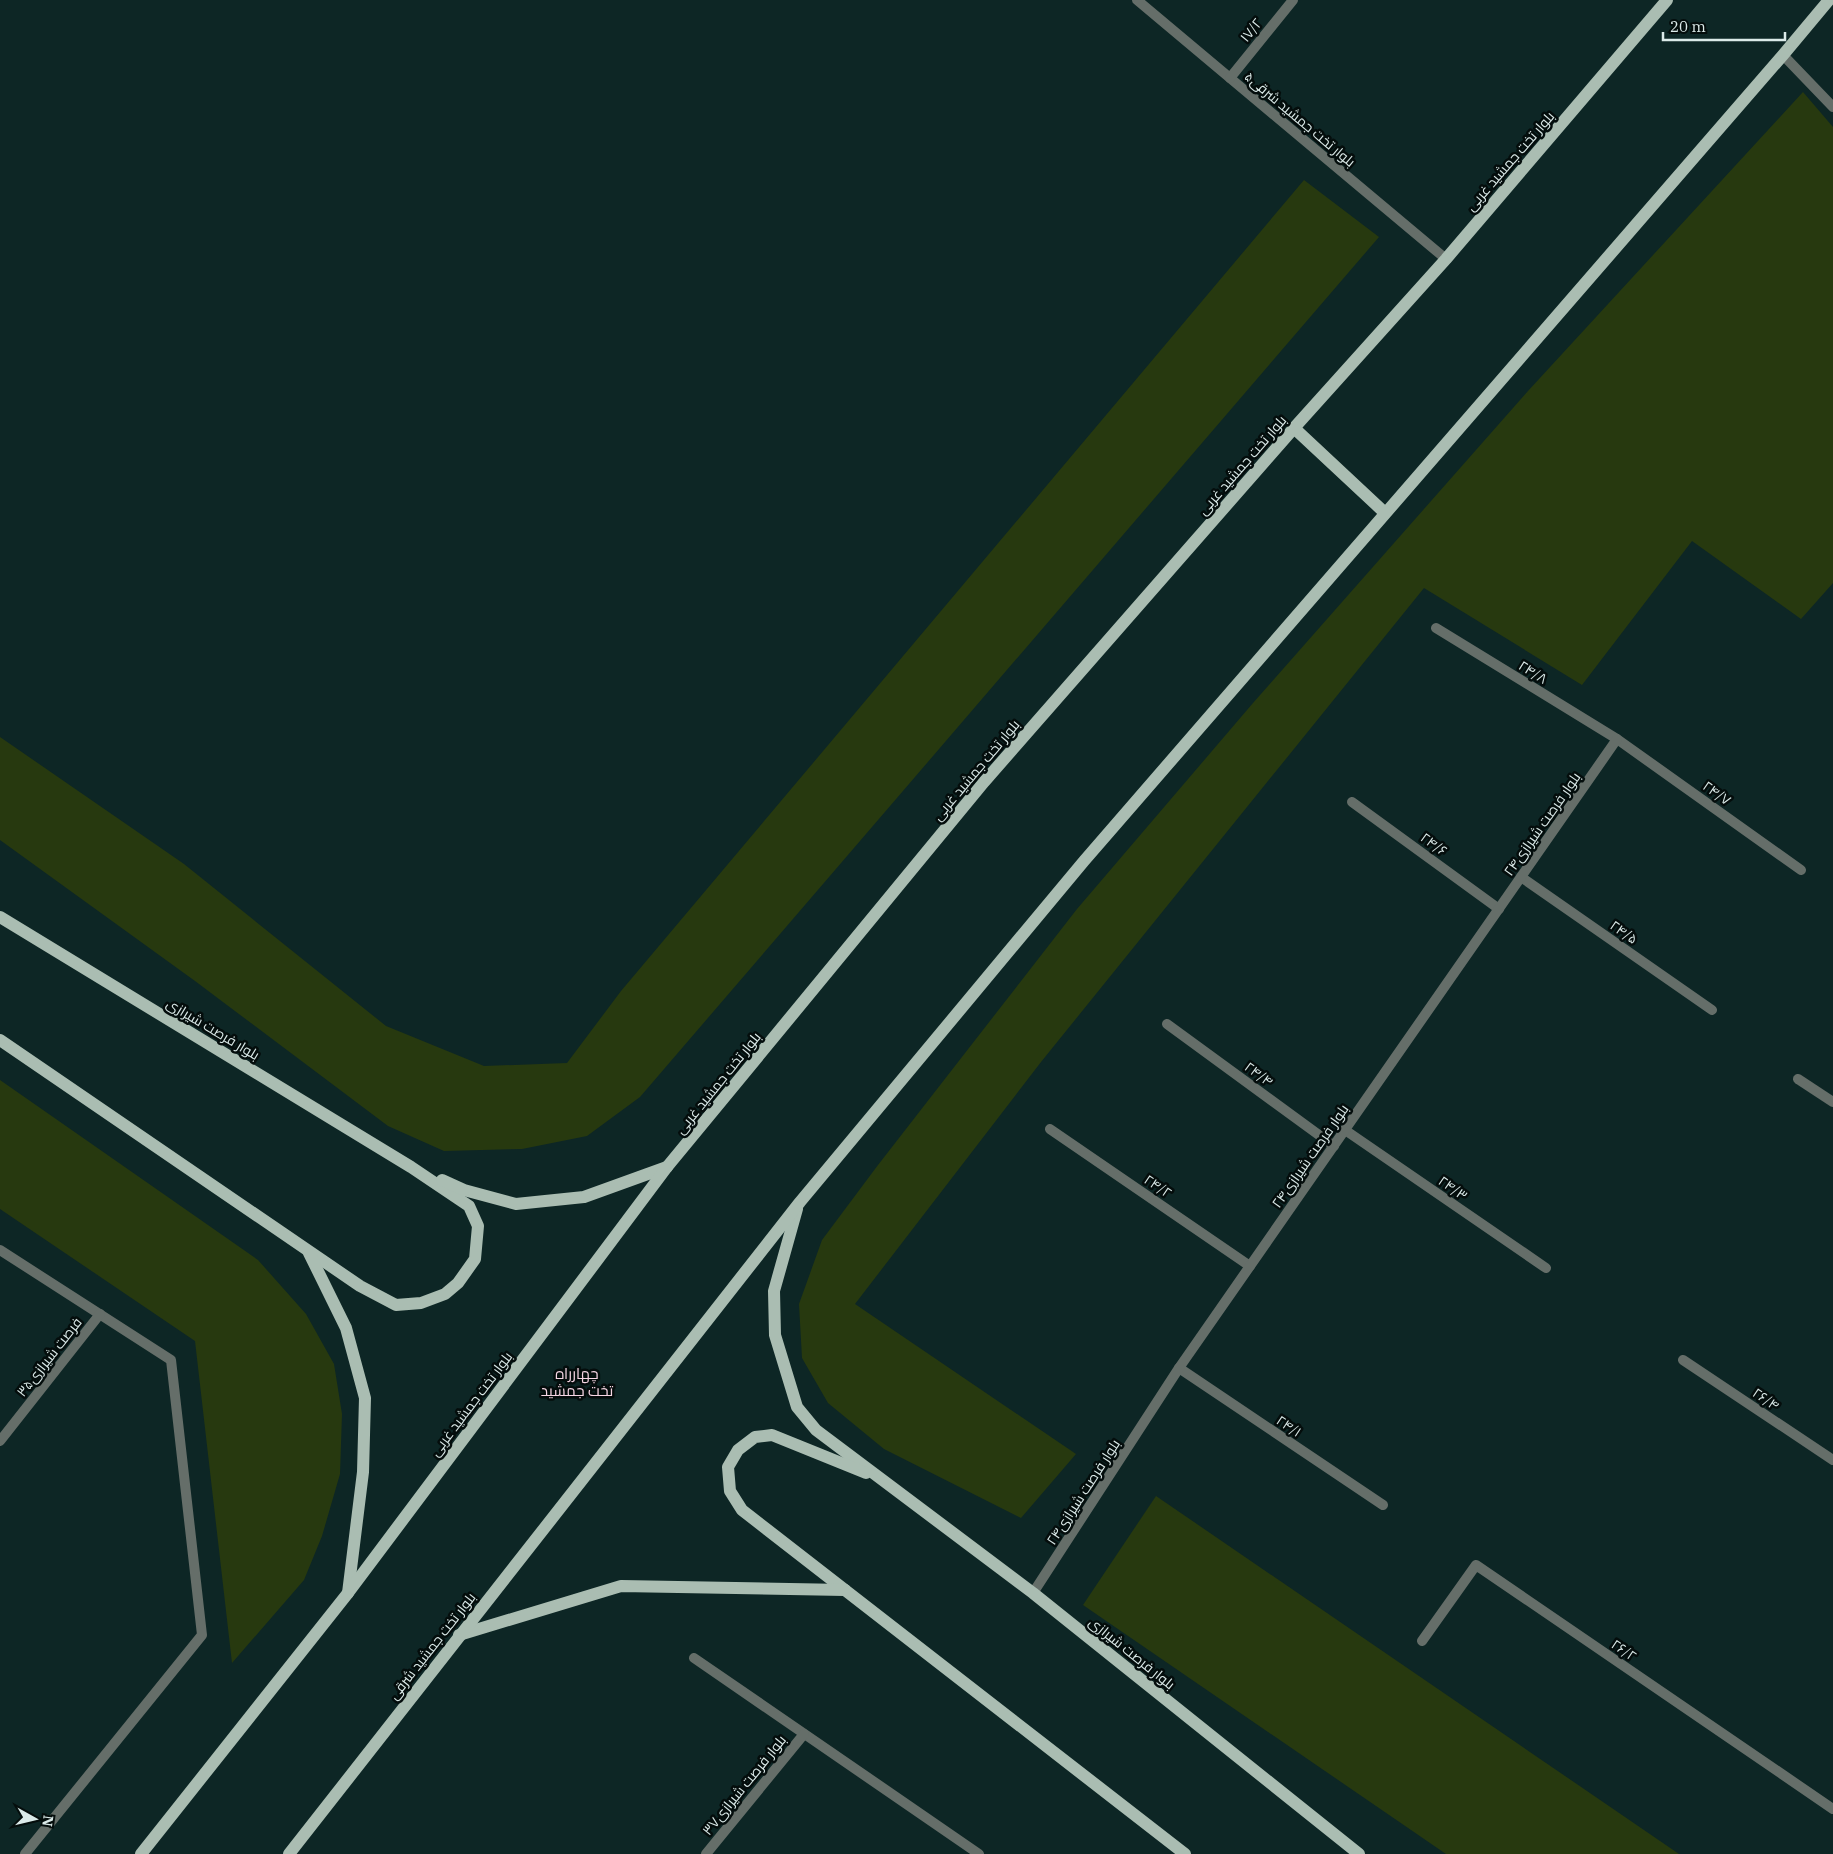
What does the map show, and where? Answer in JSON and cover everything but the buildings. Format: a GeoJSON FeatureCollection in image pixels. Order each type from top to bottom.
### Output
{"type":"FeatureCollection","features":[{"type":"Feature","properties":{"kind":"main road","name":"بلوار تخت جمشید غربی"},"geometry":{"type":"LineString","coordinates":[[348,1593],[668,1167],[984,782],[1294,428],[1446,258],[1667,0]]}},
{"type":"Feature","properties":{"kind":"main road"},"geometry":{"type":"LineString","coordinates":[[884,1480],[816,1430],[798,1407],[788,1379],[775,1335],[774,1290],[800,1202],[1084,861],[1783,55],[1828,0]]}},
{"type":"Feature","properties":{"kind":"main road"},"geometry":{"type":"LineString","coordinates":[[1294,428],[1385,513]]}},
{"type":"Feature","properties":{"kind":"main road","name":"بلوار فرصت شیرازی"},"geometry":{"type":"LineString","coordinates":[[0,917],[411,1167]]}},
{"type":"Feature","properties":{"kind":"main road"},"geometry":{"type":"LineString","coordinates":[[0,1040],[360,1286],[396,1305],[422,1304],[445,1294],[458,1283],[475,1259],[478,1226],[469,1206],[411,1167]]}},
{"type":"Feature","properties":{"kind":"main road"},"geometry":{"type":"LineString","coordinates":[[411,1167],[464,1190],[516,1204],[584,1197],[668,1167]]}},
{"type":"Feature","properties":{"kind":"main road","name":"بلوار تخت جمشید شرقی"},"geometry":{"type":"LineString","coordinates":[[289,1854],[656,1383],[800,1202]]}},
{"type":"Feature","properties":{"kind":"main road"},"geometry":{"type":"LineString","coordinates":[[141,1854],[348,1593],[363,1472],[366,1398],[346,1328],[308,1250]]}},
{"type":"Feature","properties":{"kind":"main road"},"geometry":{"type":"LineString","coordinates":[[884,1480],[772,1435],[755,1438],[738,1450],[728,1467],[730,1490],[742,1510],[1186,1854]]}},
{"type":"Feature","properties":{"kind":"main road","name":"بلوار فرصت شیرازی"},"geometry":{"type":"LineString","coordinates":[[884,1480],[1033,1593],[1359,1854]]}},
{"type":"Feature","properties":{"kind":"main road"},"geometry":{"type":"LineString","coordinates":[[459,1635],[621,1586],[845,1590]]}},
{"type":"Feature","properties":{"kind":"street","name":"بلوار تخت جمشید شرقی۵"},"geometry":{"type":"LineString","coordinates":[[1137,0],[1446,258]]}},
{"type":"Feature","properties":{"kind":"street","name":"۱۷/۲"},"geometry":{"type":"LineString","coordinates":[[1230,78],[1293,0]]}},
{"type":"Feature","properties":{"kind":"street"},"geometry":{"type":"LineString","coordinates":[[1783,55],[1833,107]]}},
{"type":"Feature","properties":{"kind":"street","name":"۲۴/۸"},"geometry":{"type":"LineString","coordinates":[[1436,628],[1617,739]]}},
{"type":"Feature","properties":{"kind":"street","name":"۲۴/۷"},"geometry":{"type":"LineString","coordinates":[[1617,739],[1801,870]]}},
{"type":"Feature","properties":{"kind":"street","name":"بلوار فرصت شیرازی۲۴"},"geometry":{"type":"LineString","coordinates":[[1033,1593],[1179,1368],[1617,739]]}},
{"type":"Feature","properties":{"kind":"street","name":"۲۴/۶"},"geometry":{"type":"LineString","coordinates":[[1352,802],[1499,909]]}},
{"type":"Feature","properties":{"kind":"street","name":"۲۴/۵"},"geometry":{"type":"LineString","coordinates":[[1521,877],[1712,1010]]}},
{"type":"Feature","properties":{"kind":"street","name":"۲۴/۴"},"geometry":{"type":"LineString","coordinates":[[1167,1024],[1334,1146]]}},
{"type":"Feature","properties":{"kind":"street"},"geometry":{"type":"LineString","coordinates":[[1798,1079],[1833,1102]]}},
{"type":"Feature","properties":{"kind":"street","name":"۲۴/۲"},"geometry":{"type":"LineString","coordinates":[[1050,1129],[1250,1266]]}},
{"type":"Feature","properties":{"kind":"street","name":"۲۴/۳"},"geometry":{"type":"LineString","coordinates":[[1345,1130],[1546,1268]]}},
{"type":"Feature","properties":{"kind":"street"},"geometry":{"type":"LineString","coordinates":[[0,1250],[171,1360],[202,1634],[26,1854]]}},
{"type":"Feature","properties":{"kind":"street","name":"فرصت شیرازی۳۵"},"geometry":{"type":"LineString","coordinates":[[0,1441],[100,1314]]}},
{"type":"Feature","properties":{"kind":"street","name":"۲۶/۴"},"geometry":{"type":"LineString","coordinates":[[1683,1360],[1833,1460]]}},
{"type":"Feature","properties":{"kind":"street","name":"۲۴/۱"},"geometry":{"type":"LineString","coordinates":[[1179,1368],[1383,1505]]}},
{"type":"Feature","properties":{"kind":"street","name":"۲۶/۲"},"geometry":{"type":"LineString","coordinates":[[1422,1641],[1476,1565],[1833,1809]]}},
{"type":"Feature","properties":{"kind":"street"},"geometry":{"type":"LineString","coordinates":[[694,1658],[979,1854]]}},
{"type":"Feature","properties":{"kind":"street","name":"بلوار فرصت شیرازی۳۷"},"geometry":{"type":"LineString","coordinates":[[706,1854],[804,1734]]}},
{"type":"Feature","properties":{"kind":"green space"},"geometry":{"type":"Polygon","coordinates":[[[1803,92],[1833,127],[1833,583],[1801,619],[1692,541],[1582,685],[1424,588],[1041,1062],[855,1304],[1076,1454],[1021,1518],[884,1449],[828,1403],[802,1358],[799,1304],[822,1240],[1077,909],[1253,703],[1528,391],[1803,92]]]}},
{"type":"Feature","properties":{"kind":"green space"},"geometry":{"type":"Polygon","coordinates":[[[1304,180],[1379,237],[640,1097],[587,1136],[522,1149],[444,1151],[388,1126],[195,981],[0,840],[0,737],[184,864],[386,1026],[484,1066],[567,1063],[621,991],[1304,180]]]}},
{"type":"Feature","properties":{"kind":"green space"},"geometry":{"type":"Polygon","coordinates":[[[0,1080],[258,1260],[306,1314],[334,1364],[342,1414],[340,1474],[322,1536],[304,1580],[232,1663],[195,1341],[0,1209],[0,1080]]]}},
{"type":"Feature","properties":{"kind":"green space"},"geometry":{"type":"Polygon","coordinates":[[[1156,1496],[1679,1854],[1446,1854],[1083,1605],[1156,1496]]]}},
{"type":"Feature","properties":{"kind":"district","name":"چهارراه تخت جمشید"},"geometry":{"type":"Point","coordinates":[577,1382]}}]}
